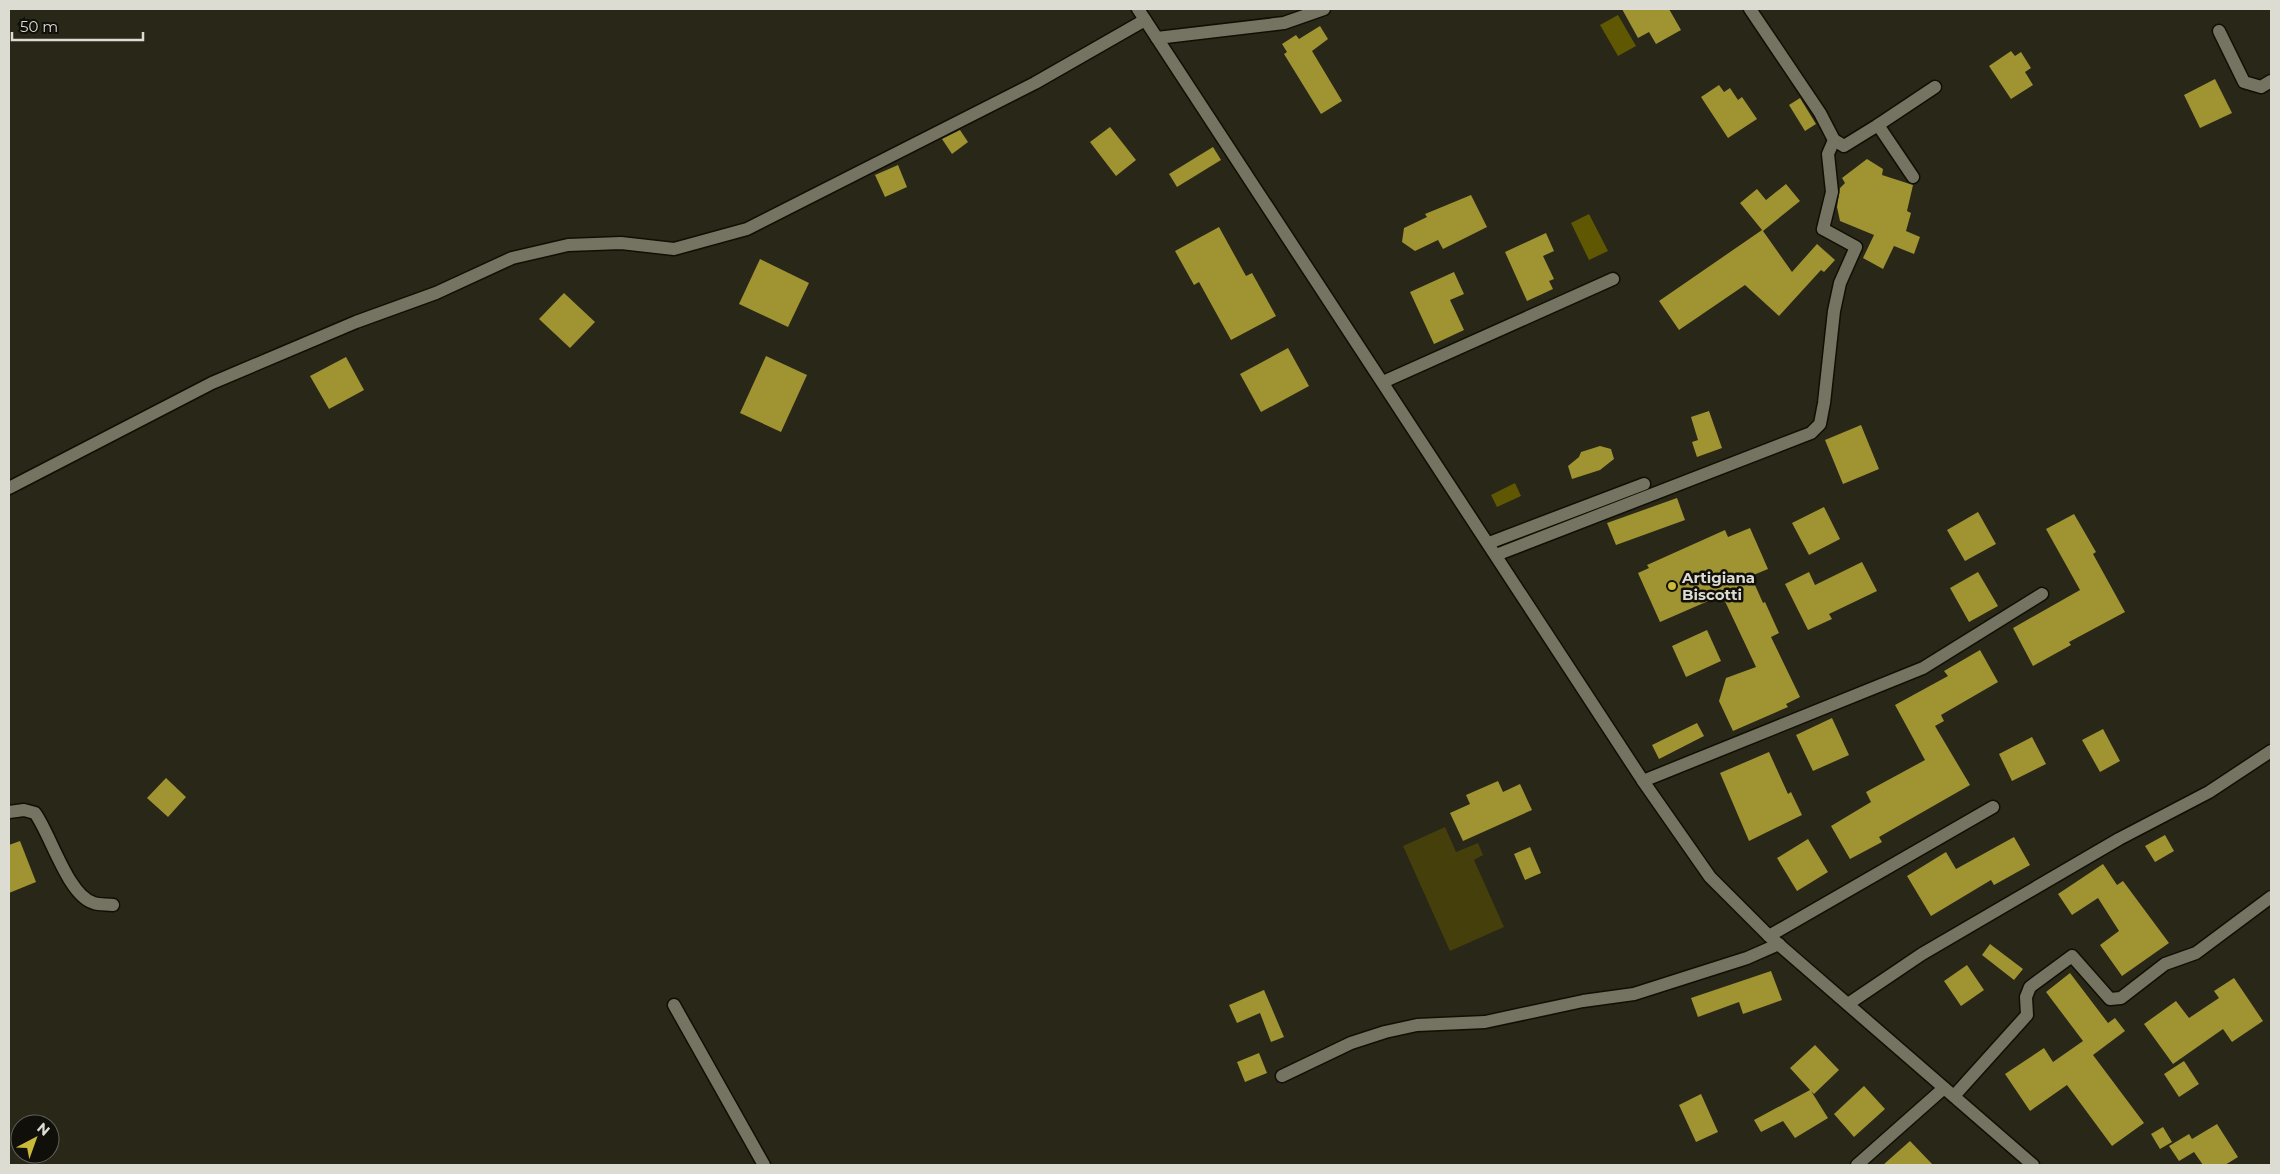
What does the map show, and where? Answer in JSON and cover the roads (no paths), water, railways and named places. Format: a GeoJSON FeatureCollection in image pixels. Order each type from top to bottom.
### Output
{"type":"FeatureCollection","features":[{"type":"Feature","properties":{"kind":"street"},"geometry":{"type":"LineString","coordinates":[[1157,38],[1284,23],[1324,9]]}},
{"type":"Feature","properties":{"kind":"street"},"geometry":{"type":"LineString","coordinates":[[1750,9],[1820,112],[1834,140],[1844,146],[1934,87]]}},
{"type":"Feature","properties":{"kind":"street"},"geometry":{"type":"LineString","coordinates":[[9,488],[212,383],[356,322],[436,293],[512,258],[568,245],[621,243],[674,249],[747,228],[1035,83],[1141,14],[1643,780],[1710,877],[1768,936],[2033,1165]]}},
{"type":"Feature","properties":{"kind":"street"},"geometry":{"type":"LineString","coordinates":[[2219,31],[2244,82],[2261,87],[2271,81]]}},
{"type":"Feature","properties":{"kind":"street"},"geometry":{"type":"LineString","coordinates":[[1878,125],[1913,177]]}},
{"type":"Feature","properties":{"kind":"street"},"geometry":{"type":"LineString","coordinates":[[1496,555],[1811,433],[1820,424],[1834,311],[1840,283],[1856,247],[1822,230],[1832,192],[1828,154],[1834,140]]}},
{"type":"Feature","properties":{"kind":"street"},"geometry":{"type":"LineString","coordinates":[[1383,382],[1614,279]]}},
{"type":"Feature","properties":{"kind":"street"},"geometry":{"type":"LineString","coordinates":[[1489,543],[1644,484]]}},
{"type":"Feature","properties":{"kind":"street"},"geometry":{"type":"LineString","coordinates":[[1643,780],[1923,668],[2042,594]]}},
{"type":"Feature","properties":{"kind":"street"},"geometry":{"type":"LineString","coordinates":[[1848,1004],[1922,954],[2119,839],[2209,792],[2271,751]]}},
{"type":"Feature","properties":{"kind":"street"},"geometry":{"type":"LineString","coordinates":[[1768,936],[1992,807]]}},
{"type":"Feature","properties":{"kind":"street"},"geometry":{"type":"LineString","coordinates":[[9,812],[24,810],[35,813],[45,826],[71,885],[92,903],[113,905]]}},
{"type":"Feature","properties":{"kind":"street"},"geometry":{"type":"LineString","coordinates":[[1954,1096],[2027,1015],[2026,997],[2030,987],[2072,956],[2110,999],[2121,998],[2165,964],[2196,953],[2271,897]]}},
{"type":"Feature","properties":{"kind":"street"},"geometry":{"type":"LineString","coordinates":[[1282,1076],[1351,1043],[1385,1032],[1417,1025],[1485,1022],[1583,1001],[1634,994],[1747,958],[1779,944]]}},
{"type":"Feature","properties":{"kind":"street"},"geometry":{"type":"LineString","coordinates":[[674,1006],[764,1165]]}},
{"type":"Feature","properties":{"kind":"street"},"geometry":{"type":"LineString","coordinates":[[1857,1165],[1944,1088]]}},
{"type":"Feature","properties":{"kind":"place","name":"Artigiana Biscotti"},"geometry":{"type":"Point","coordinates":[1672,586]}}]}
